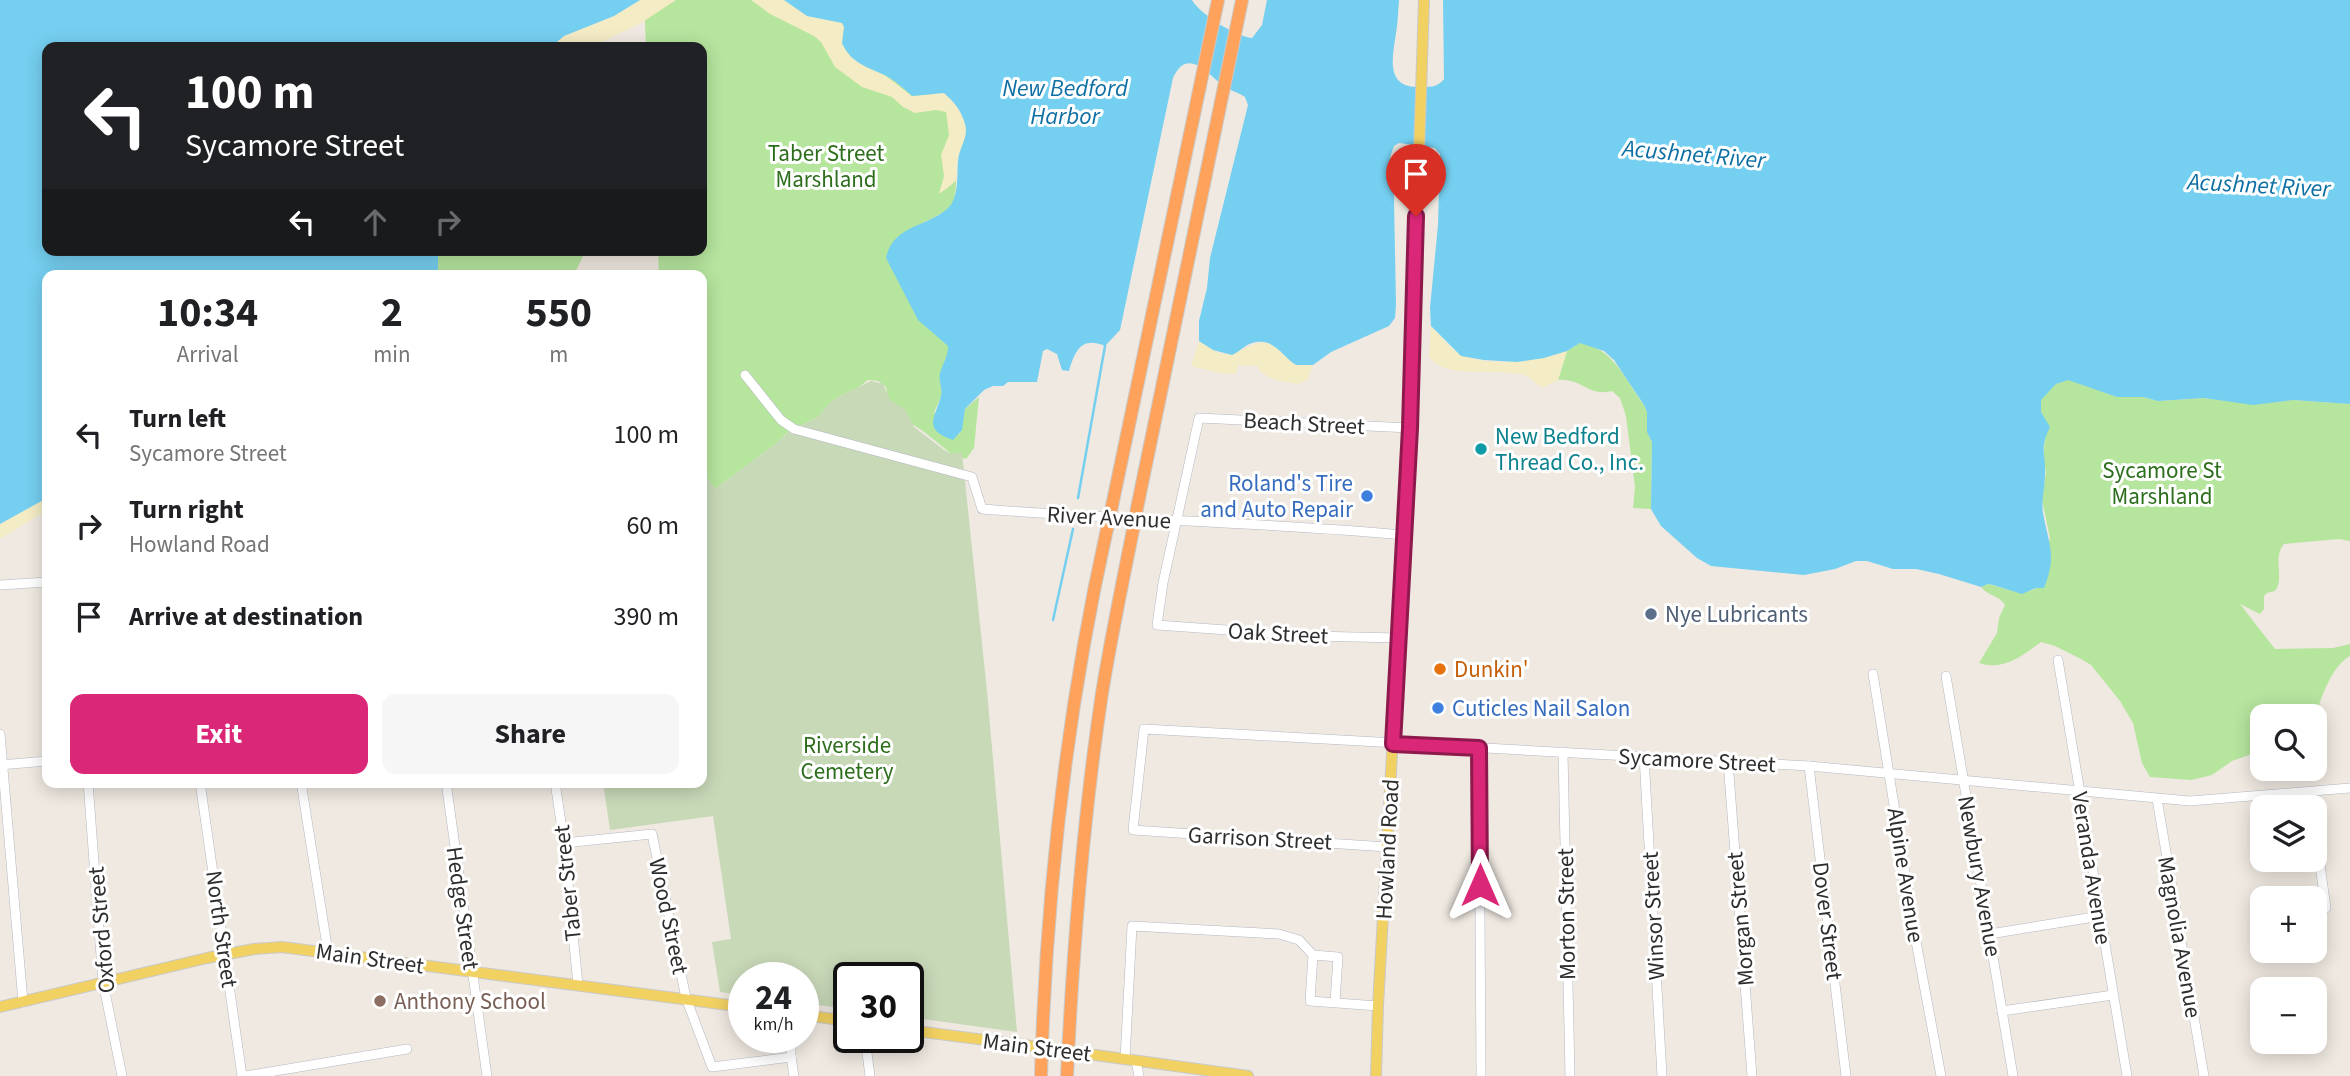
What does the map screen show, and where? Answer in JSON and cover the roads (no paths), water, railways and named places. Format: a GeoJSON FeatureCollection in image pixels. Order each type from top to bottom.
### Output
{"type":"FeatureCollection","features":[{"type":"Feature","properties":{"kind":"highway"},"geometry":{"type":"LineString","coordinates":[[1041,1076],[1049,920],[1063,783],[1089,611],[1218,0]]}},
{"type":"Feature","properties":{"kind":"highway"},"geometry":{"type":"LineString","coordinates":[[1068,1076],[1075,931],[1104,680],[1137,508],[1244,0]]}},
{"type":"Feature","properties":{"kind":"main road","name":"Howland Road"},"geometry":{"type":"LineString","coordinates":[[1376,1076],[1410,428],[1424,0]]}},
{"type":"Feature","properties":{"kind":"main road","name":"Main Street"},"geometry":{"type":"LineString","coordinates":[[0,1007],[225,954],[273,947],[728,1005]]}},
{"type":"Feature","properties":{"kind":"main road","name":"Main Street"},"geometry":{"type":"LineString","coordinates":[[924,1032],[1248,1076]]}},
{"type":"Feature","properties":{"kind":"street","name":"River Avenue"},"geometry":{"type":"LineString","coordinates":[[745,375],[781,420],[794,429],[972,477],[982,509],[1178,522],[1312,527],[1404,535]]}},
{"type":"Feature","properties":{"kind":"street","name":"Beach Street"},"geometry":{"type":"LineString","coordinates":[[1178,522],[1199,418],[1410,428]]}},
{"type":"Feature","properties":{"kind":"street","name":"Oak Street"},"geometry":{"type":"LineString","coordinates":[[1178,522],[1163,583],[1157,625],[1312,636],[1398,638]]}},
{"type":"Feature","properties":{"kind":"street"},"geometry":{"type":"LineString","coordinates":[[0,585],[42,582]]}},
{"type":"Feature","properties":{"kind":"street","name":"Veranda Avenue"},"geometry":{"type":"LineString","coordinates":[[2058,660],[2127,1076]]}},
{"type":"Feature","properties":{"kind":"street","name":"Alpine Avenue"},"geometry":{"type":"LineString","coordinates":[[1873,674],[1917,949],[1941,1076]]}},
{"type":"Feature","properties":{"kind":"street","name":"Newbury Avenue"},"geometry":{"type":"LineString","coordinates":[[1946,676],[2013,1076]]}},
{"type":"Feature","properties":{"kind":"street","name":"Sycamore Street"},"geometry":{"type":"LineString","coordinates":[[1133,830],[1144,729],[1809,766],[2157,799],[2216,800],[2350,788]]}},
{"type":"Feature","properties":{"kind":"street"},"geometry":{"type":"LineString","coordinates":[[0,734],[23,1002]]}},
{"type":"Feature","properties":{"kind":"street"},"geometry":{"type":"LineString","coordinates":[[1479,748],[1481,1076]]}},
{"type":"Feature","properties":{"kind":"street","name":"Morton Street"},"geometry":{"type":"LineString","coordinates":[[1563,752],[1570,1076]]}},
{"type":"Feature","properties":{"kind":"street","name":"Winsor Street"},"geometry":{"type":"LineString","coordinates":[[1644,757],[1662,1076]]}},
{"type":"Feature","properties":{"kind":"street"},"geometry":{"type":"LineString","coordinates":[[1,764],[42,761]]}},
{"type":"Feature","properties":{"kind":"street","name":"Morgan Street"},"geometry":{"type":"LineString","coordinates":[[1727,761],[1752,1076]]}},
{"type":"Feature","properties":{"kind":"street","name":"Dover Street"},"geometry":{"type":"LineString","coordinates":[[1809,766],[1846,1076]]}},
{"type":"Feature","properties":{"kind":"street","name":"Oxford Street"},"geometry":{"type":"LineString","coordinates":[[88,788],[103,982],[122,1076]]}},
{"type":"Feature","properties":{"kind":"street","name":"North Street"},"geometry":{"type":"LineString","coordinates":[[201,788],[244,1076]]}},
{"type":"Feature","properties":{"kind":"street"},"geometry":{"type":"LineString","coordinates":[[302,788],[328,952]]}},
{"type":"Feature","properties":{"kind":"street","name":"Hedge Street"},"geometry":{"type":"LineString","coordinates":[[447,788],[487,1076]]}},
{"type":"Feature","properties":{"kind":"street","name":"Taber Street"},"geometry":{"type":"LineString","coordinates":[[556,788],[578,985]]}},
{"type":"Feature","properties":{"kind":"street","name":"Magnolia Avenue"},"geometry":{"type":"LineString","coordinates":[[2157,799],[2204,1076]]}},
{"type":"Feature","properties":{"kind":"street","name":"Garrison Street"},"geometry":{"type":"LineString","coordinates":[[1133,830],[1387,847]]}},
{"type":"Feature","properties":{"kind":"street","name":"Wood Street"},"geometry":{"type":"LineString","coordinates":[[564,843],[652,834],[686,998],[712,1067],[791,1057]]}},
{"type":"Feature","properties":{"kind":"street"},"geometry":{"type":"LineString","coordinates":[[1990,934],[2100,916]]}},
{"type":"Feature","properties":{"kind":"street"},"geometry":{"type":"LineString","coordinates":[[1139,1076],[1130,1060],[1132,926],[1279,934],[1299,940],[1313,956],[1310,1001],[1378,1006]]}},
{"type":"Feature","properties":{"kind":"street"},"geometry":{"type":"LineString","coordinates":[[1313,956],[1338,957],[1335,1002]]}},
{"type":"Feature","properties":{"kind":"street"},"geometry":{"type":"LineString","coordinates":[[2002,1011],[2113,995]]}},
{"type":"Feature","properties":{"kind":"street"},"geometry":{"type":"LineString","coordinates":[[244,1076],[407,1049]]}},
{"type":"Feature","properties":{"kind":"street"},"geometry":{"type":"LineString","coordinates":[[791,1053],[794,1076]]}},
{"type":"Feature","properties":{"kind":"street"},"geometry":{"type":"LineString","coordinates":[[867,1053],[870,1076]]}},
{"type":"Feature","properties":{"kind":"water"},"geometry":{"type":"Polygon","coordinates":[[[0,0],[640,0],[614,16],[564,36],[557,42],[42,42],[42,256],[438,256],[438,270],[42,270],[42,501],[0,524],[0,0]]]}},
{"type":"Feature","properties":{"kind":"water"},"geometry":{"type":"Polygon","coordinates":[[[784,0],[1192,0],[1219,24],[1252,38],[1262,25],[1267,0],[1399,0],[1393,69],[1400,82],[1408,86],[1429,87],[1444,79],[1443,0],[2350,0],[2350,404],[2293,400],[2253,405],[2204,398],[2158,401],[2143,397],[2117,397],[2068,380],[2056,384],[2041,400],[2041,412],[2050,427],[2044,446],[2042,503],[2051,550],[2050,567],[2044,588],[2036,588],[2022,594],[1993,585],[1981,587],[1939,574],[1916,569],[1893,569],[1867,561],[1856,561],[1835,569],[1804,575],[1711,566],[1697,558],[1661,526],[1651,509],[1652,442],[1647,432],[1647,412],[1614,360],[1604,351],[1580,343],[1567,351],[1544,358],[1517,362],[1484,360],[1461,356],[1431,326],[1440,154],[1435,148],[1399,143],[1394,146],[1390,157],[1394,198],[1396,305],[1395,318],[1389,326],[1331,352],[1313,365],[1296,365],[1266,342],[1252,343],[1232,355],[1213,350],[1199,341],[1199,321],[1207,288],[1210,258],[1248,105],[1245,97],[1225,87],[1192,63],[1179,68],[1173,78],[1120,330],[1105,346],[1090,343],[1080,347],[1069,371],[1062,370],[1057,354],[1047,349],[1043,351],[1037,382],[1008,382],[1003,386],[984,390],[965,409],[962,430],[953,440],[937,432],[933,422],[941,396],[940,376],[948,346],[918,320],[886,258],[890,247],[904,232],[940,214],[952,204],[957,186],[959,156],[966,134],[963,119],[957,107],[944,93],[912,96],[890,78],[851,57],[842,43],[842,23],[807,16],[784,0]]]}},
{"type":"Feature","properties":{"kind":"waterway"},"geometry":{"type":"LineString","coordinates":[[1078,498],[1105,346]]}},
{"type":"Feature","properties":{"kind":"waterway"},"geometry":{"type":"LineString","coordinates":[[1053,620],[1073,529]]}},
{"type":"Feature","properties":{"kind":"place","name":"New Bedford Thread Co., Inc."},"geometry":{"type":"Point","coordinates":[1481,449]}},
{"type":"Feature","properties":{"kind":"place","name":"Roland's Tire and Auto Repair"},"geometry":{"type":"Point","coordinates":[1367,496]}},
{"type":"Feature","properties":{"kind":"place","name":"Nye Lubricants"},"geometry":{"type":"Point","coordinates":[1651,614]}},
{"type":"Feature","properties":{"kind":"place","name":"Dunkin'"},"geometry":{"type":"Point","coordinates":[1440,669]}},
{"type":"Feature","properties":{"kind":"place","name":"Cuticles Nail Salon"},"geometry":{"type":"Point","coordinates":[1438,708]}},
{"type":"Feature","properties":{"kind":"place","name":"Anthony School"},"geometry":{"type":"Point","coordinates":[380,1001]}},
{"type":"Feature","properties":{"kind":"water label","name":"New Bedford Harbor"},"geometry":{"type":"Point","coordinates":[1065,102]}},
{"type":"Feature","properties":{"kind":"water label","name":"Acushnet River"},"geometry":{"type":"Point","coordinates":[1694,154]}},
{"type":"Feature","properties":{"kind":"water label","name":"Acushnet River"},"geometry":{"type":"Point","coordinates":[2259,185]}},
{"type":"Feature","properties":{"kind":"park label","name":"Taber Street Marshland"},"geometry":{"type":"Point","coordinates":[826,166]}},
{"type":"Feature","properties":{"kind":"park label","name":"Sycamore St Marshland"},"geometry":{"type":"Point","coordinates":[2162,483]}},
{"type":"Feature","properties":{"kind":"park label","name":"Riverside Cemetery"},"geometry":{"type":"Point","coordinates":[847,758]}}]}
